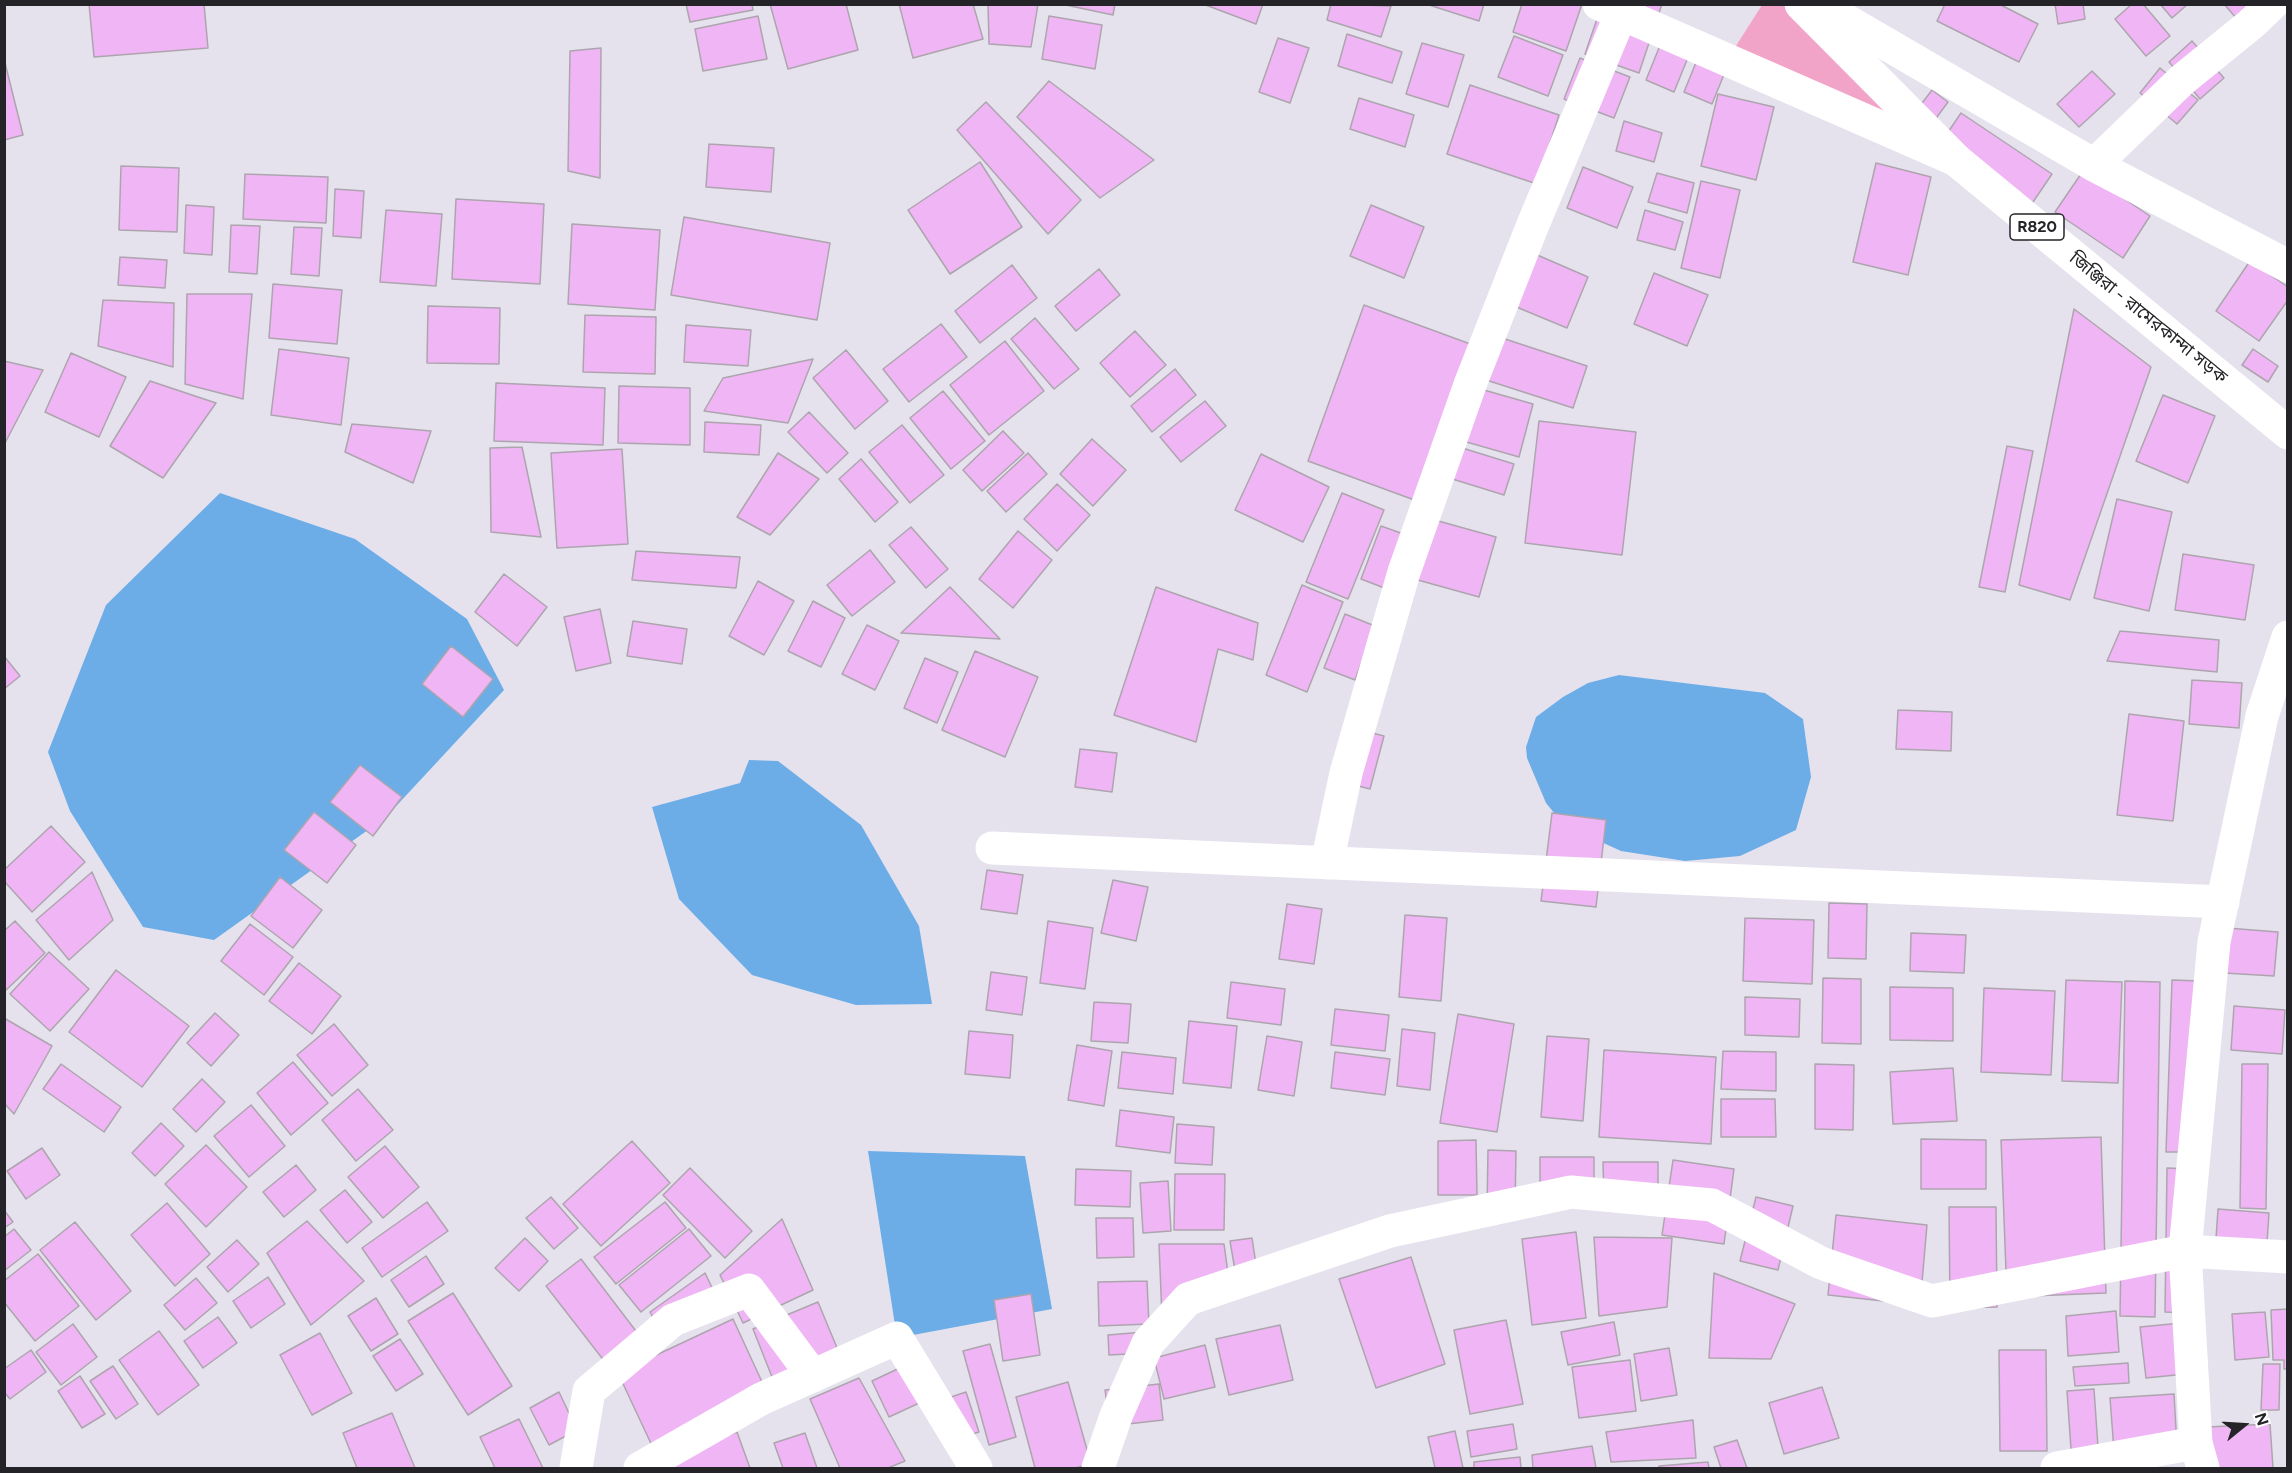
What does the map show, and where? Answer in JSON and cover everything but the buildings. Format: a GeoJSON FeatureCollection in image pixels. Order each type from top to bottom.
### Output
{"type":"FeatureCollection","features":[{"type":"Feature","properties":{"kind":"street","name":"জিঞ্জিরা - রামেরকান্দা সড়ক"},"geometry":{"type":"LineString","coordinates":[[1801,4],[1956,160],[2288,432]]}},
{"type":"Feature","properties":{"kind":"street"},"geometry":{"type":"LineString","coordinates":[[1818,4],[2094,165],[2288,266]]}},
{"type":"Feature","properties":{"kind":"street"},"geometry":{"type":"LineString","coordinates":[[2094,165],[2182,80],[2272,4]]}},
{"type":"Feature","properties":{"kind":"street"},"geometry":{"type":"LineString","coordinates":[[1328,863],[1346,773],[1404,572],[1471,382],[1532,227],[1610,9],[1956,160]]}},
{"type":"Feature","properties":{"kind":"street"},"geometry":{"type":"LineString","coordinates":[[2058,1468],[2200,1456],[2185,1251],[2214,942],[2262,716],[2288,637]]}},
{"type":"Feature","properties":{"kind":"street"},"geometry":{"type":"LineString","coordinates":[[992,848],[2223,902]]}},
{"type":"Feature","properties":{"kind":"street"},"geometry":{"type":"LineString","coordinates":[[1098,1468],[1116,1416],[1148,1342],[1188,1299],[1390,1231],[1571,1192],[1712,1205],[1821,1263],[1932,1301],[2185,1251],[2288,1257]]}},
{"type":"Feature","properties":{"kind":"street"},"geometry":{"type":"LineString","coordinates":[[576,1468],[589,1391],[673,1320],[749,1290],[813,1376]]}},
{"type":"Feature","properties":{"kind":"street"},"geometry":{"type":"LineString","coordinates":[[640,1468],[761,1399],[897,1338],[975,1468]]}},
{"type":"Feature","properties":{"kind":"shaded area"},"geometry":{"type":"Polygon","coordinates":[[[1762,5],[1801,5],[1956,160],[1727,60],[1762,5]]]}},
{"type":"Feature","properties":{"kind":"water"},"geometry":{"type":"Polygon","coordinates":[[[220,493],[355,539],[467,619],[504,690],[386,817],[214,940],[143,927],[70,811],[48,752],[106,605],[220,493]]]}},
{"type":"Feature","properties":{"kind":"water"},"geometry":{"type":"Polygon","coordinates":[[[1619,675],[1765,693],[1803,719],[1811,777],[1796,830],[1740,856],[1685,861],[1621,851],[1564,825],[1546,803],[1527,758],[1526,747],[1536,717],[1563,697],[1588,683],[1619,675]]]}},
{"type":"Feature","properties":{"kind":"water"},"geometry":{"type":"Polygon","coordinates":[[[749,760],[778,761],[861,825],[919,926],[932,1004],[856,1005],[752,975],[679,899],[652,807],[740,783],[749,760]]]}},
{"type":"Feature","properties":{"kind":"water"},"geometry":{"type":"Polygon","coordinates":[[[868,1151],[1025,1156],[1052,1309],[897,1338],[868,1151]]]}}]}
